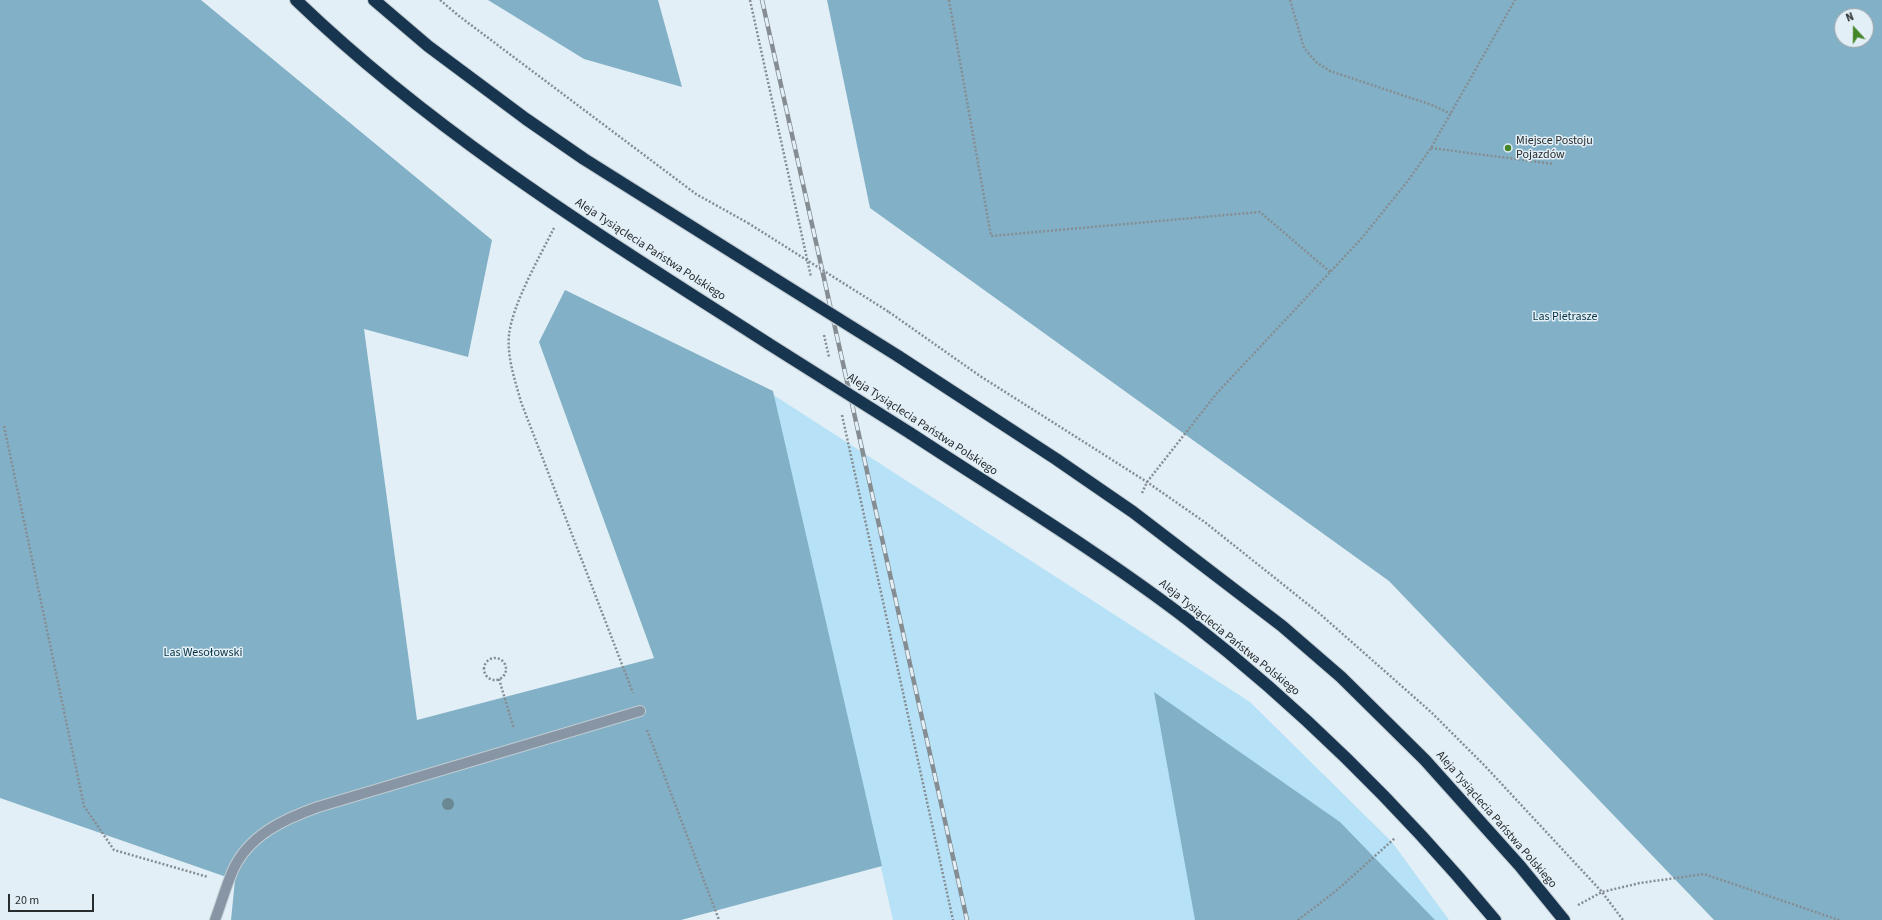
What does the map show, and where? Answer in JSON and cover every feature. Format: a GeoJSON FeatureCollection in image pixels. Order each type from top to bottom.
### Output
{"type":"FeatureCollection","features":[{"type":"Feature","properties":{"kind":"highway","name":"Aleja Tysiąclecia Państwa Polskiego"},"geometry":{"type":"LineString","coordinates":[[296,0],[376,73],[440,124],[562,210],[1056,528],[1127,576],[1188,620],[1291,705],[1407,819],[1456,872],[1495,920]]}},
{"type":"Feature","properties":{"kind":"highway","name":"Aleja Tysiąclecia Państwa Polskiego"},"geometry":{"type":"LineString","coordinates":[[374,0],[428,46],[526,119],[584,159],[898,356],[1056,459],[1133,512],[1282,626],[1341,677],[1425,760],[1515,860],[1562,918]]}},
{"type":"Feature","properties":{"kind":"lane"},"geometry":{"type":"LineString","coordinates":[[215,920],[233,869],[243,854],[259,836],[278,823],[295,815],[640,711]]}},
{"type":"Feature","properties":{"kind":"path"},"geometry":{"type":"LineString","coordinates":[[440,0],[459,16],[696,194],[748,223],[889,312]]}},
{"type":"Feature","properties":{"kind":"path"},"geometry":{"type":"LineString","coordinates":[[750,0],[812,281]]}},
{"type":"Feature","properties":{"kind":"path"},"geometry":{"type":"LineString","coordinates":[[949,0],[991,236],[1260,212],[1330,272]]}},
{"type":"Feature","properties":{"kind":"path"},"geometry":{"type":"LineString","coordinates":[[1290,0],[1304,48],[1316,62],[1330,71],[1432,105],[1451,114]]}},
{"type":"Feature","properties":{"kind":"path"},"geometry":{"type":"LineString","coordinates":[[1133,512],[1147,482],[1217,393],[1361,239],[1407,182],[1432,148],[1515,0]]}},
{"type":"Feature","properties":{"kind":"path"},"geometry":{"type":"LineString","coordinates":[[1432,148],[1554,164]]}},
{"type":"Feature","properties":{"kind":"path"},"geometry":{"type":"LineString","coordinates":[[562,210],[513,316],[509,335],[510,357],[521,402],[719,920]]}},
{"type":"Feature","properties":{"kind":"path"},"geometry":{"type":"LineString","coordinates":[[822,328],[829,359]]}},
{"type":"Feature","properties":{"kind":"path"},"geometry":{"type":"LineString","coordinates":[[841,413],[953,920]]}},
{"type":"Feature","properties":{"kind":"path"},"geometry":{"type":"LineString","coordinates":[[4,426],[84,806],[114,850],[228,883]]}},
{"type":"Feature","properties":{"kind":"path"},"geometry":{"type":"LineString","coordinates":[[498,658],[504,662],[506,668],[504,675],[499,679],[492,680],[486,676],[484,670],[486,663],[491,659],[498,658]]}},
{"type":"Feature","properties":{"kind":"path"},"geometry":{"type":"LineString","coordinates":[[499,679],[520,747]]}},
{"type":"Feature","properties":{"kind":"path"},"geometry":{"type":"LineString","coordinates":[[1298,920],[1336,891],[1392,842],[1407,819]]}},
{"type":"Feature","properties":{"kind":"path"},"geometry":{"type":"LineString","coordinates":[[1562,918],[1584,900],[1602,892],[1640,883],[1704,874],[1839,920]]}},
{"type":"Feature","properties":{"kind":"shaded area"},"geometry":{"type":"Polygon","coordinates":[[[772,394],[1250,702],[1392,842],[1449,920],[893,920],[772,394]]]}},
{"type":"Feature","properties":{"kind":"green space","name":"Las Wesołowski"},"geometry":{"type":"Polygon","coordinates":[[[0,0],[201,0],[492,240],[468,357],[364,329],[417,720],[654,658],[539,342],[565,290],[773,391],[882,866],[681,920],[231,920],[235,880],[0,798],[0,0]]]}},
{"type":"Feature","properties":{"kind":"green space"},"geometry":{"type":"Polygon","coordinates":[[[488,0],[658,0],[682,87],[584,59],[488,0]]]}},
{"type":"Feature","properties":{"kind":"green space","name":"Las Pietrasze"},"geometry":{"type":"Polygon","coordinates":[[[827,0],[1882,0],[1882,920],[1714,920],[1389,581],[870,208],[827,0]]]}},
{"type":"Feature","properties":{"kind":"green space"},"geometry":{"type":"Polygon","coordinates":[[[1154,692],[1340,822],[1435,920],[1195,920],[1154,692]]]}},
{"type":"Feature","properties":{"kind":"railway"},"geometry":{"type":"LineString","coordinates":[[762,0],[967,920]]}},
{"type":"Feature","properties":{"kind":"place","name":"Miejsce Postoju Pojazdów"},"geometry":{"type":"Point","coordinates":[1508,148]}}]}
